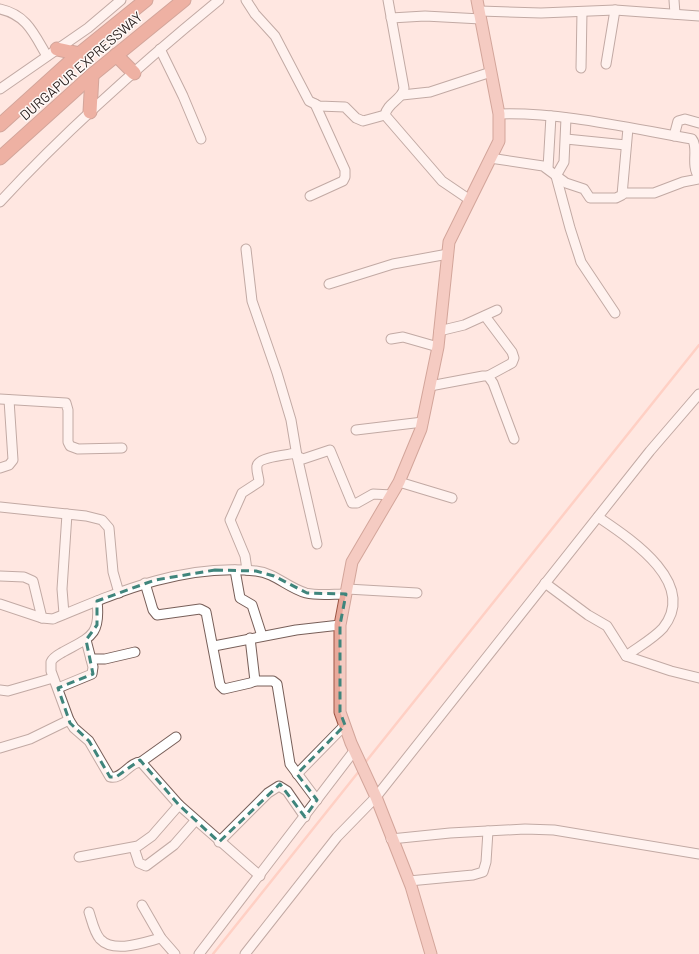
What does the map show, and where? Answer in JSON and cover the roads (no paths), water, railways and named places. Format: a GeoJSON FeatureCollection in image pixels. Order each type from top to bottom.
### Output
{"type":"FeatureCollection","features":[{"type":"Feature","properties":{"kind":"highway","name":"DURGAPUR EXPRESSWAY"},"geometry":{"type":"LineString","coordinates":[[0,125],[80,54],[146,0]]}},
{"type":"Feature","properties":{"kind":"highway","name":"DURGAPUR EXPRESSWAY"},"geometry":{"type":"LineString","coordinates":[[0,158],[92,75],[184,0]]}},
{"type":"Feature","properties":{"kind":"highway"},"geometry":{"type":"LineString","coordinates":[[52,53],[80,54]]}},
{"type":"Feature","properties":{"kind":"highway"},"geometry":{"type":"LineString","coordinates":[[116,55],[134,72]]}},
{"type":"Feature","properties":{"kind":"highway"},"geometry":{"type":"LineString","coordinates":[[90,112],[92,75]]}},
{"type":"Feature","properties":{"kind":"main road"},"geometry":{"type":"LineString","coordinates":[[431,954],[408,881],[375,794],[355,753],[340,712],[340,624],[352,562],[399,482],[422,422],[438,347],[450,242],[490,158],[500,141],[499,114],[479,10]]}},
{"type":"Feature","properties":{"kind":"street"},"geometry":{"type":"LineString","coordinates":[[0,89],[88,28],[121,0]]}},
{"type":"Feature","properties":{"kind":"street"},"geometry":{"type":"LineString","coordinates":[[0,202],[35,164],[90,112],[160,49],[219,0]]}},
{"type":"Feature","properties":{"kind":"street"},"geometry":{"type":"LineString","coordinates":[[246,0],[255,14],[275,36],[309,101],[314,104],[345,107],[356,118],[363,121],[385,115]]}},
{"type":"Feature","properties":{"kind":"street"},"geometry":{"type":"LineString","coordinates":[[385,115],[388,108],[404,91],[388,0]]}},
{"type":"Feature","properties":{"kind":"street"},"geometry":{"type":"LineString","coordinates":[[674,0],[675,14]]}},
{"type":"Feature","properties":{"kind":"street"},"geometry":{"type":"LineString","coordinates":[[0,9],[14,13],[25,20],[52,53]]}},
{"type":"Feature","properties":{"kind":"street"},"geometry":{"type":"LineString","coordinates":[[391,18],[479,10],[541,13],[615,10],[699,16]]}},
{"type":"Feature","properties":{"kind":"street"},"geometry":{"type":"LineString","coordinates":[[606,64],[615,10]]}},
{"type":"Feature","properties":{"kind":"street"},"geometry":{"type":"LineString","coordinates":[[581,68],[582,12]]}},
{"type":"Feature","properties":{"kind":"street"},"geometry":{"type":"LineString","coordinates":[[160,49],[183,96],[201,139]]}},
{"type":"Feature","properties":{"kind":"street"},"geometry":{"type":"LineString","coordinates":[[402,94],[430,92],[491,72]]}},
{"type":"Feature","properties":{"kind":"street"},"geometry":{"type":"LineString","coordinates":[[310,196],[343,181],[345,177],[344,170],[314,104]]}},
{"type":"Feature","properties":{"kind":"street"},"geometry":{"type":"LineString","coordinates":[[490,158],[548,168],[566,183],[584,189],[590,198],[616,198],[623,193],[654,193],[683,182],[699,178],[696,172],[698,144],[692,139],[551,116],[524,113],[499,114]]}},
{"type":"Feature","properties":{"kind":"street"},"geometry":{"type":"LineString","coordinates":[[385,115],[442,181],[470,200]]}},
{"type":"Feature","properties":{"kind":"street"},"geometry":{"type":"LineString","coordinates":[[548,168],[551,116]]}},
{"type":"Feature","properties":{"kind":"street"},"geometry":{"type":"LineString","coordinates":[[566,118],[564,162],[556,176],[581,262],[615,313]]}},
{"type":"Feature","properties":{"kind":"street"},"geometry":{"type":"LineString","coordinates":[[674,136],[678,121],[685,119],[699,123]]}},
{"type":"Feature","properties":{"kind":"street"},"geometry":{"type":"LineString","coordinates":[[623,193],[628,128]]}},
{"type":"Feature","properties":{"kind":"street"},"geometry":{"type":"LineString","coordinates":[[566,139],[626,145]]}},
{"type":"Feature","properties":{"kind":"street"},"geometry":{"type":"LineString","coordinates":[[246,249],[250,296],[283,390],[317,544]]}},
{"type":"Feature","properties":{"kind":"street"},"geometry":{"type":"LineString","coordinates":[[329,284],[393,264],[448,254]]}},
{"type":"Feature","properties":{"kind":"street"},"geometry":{"type":"LineString","coordinates":[[440,331],[464,325],[497,310]]}},
{"type":"Feature","properties":{"kind":"street"},"geometry":{"type":"LineString","coordinates":[[430,386],[488,376],[512,363],[514,358],[512,352],[485,316]]}},
{"type":"Feature","properties":{"kind":"street"},"geometry":{"type":"LineString","coordinates":[[392,339],[403,337],[438,347]]}},
{"type":"Feature","properties":{"kind":"street"},"geometry":{"type":"LineString","coordinates":[[488,376],[493,383],[514,439]]}},
{"type":"Feature","properties":{"kind":"street"},"geometry":{"type":"LineString","coordinates":[[245,954],[337,837],[375,794],[650,452],[699,394]]}},
{"type":"Feature","properties":{"kind":"street"},"geometry":{"type":"LineString","coordinates":[[0,468],[9,465],[13,460],[4,400],[66,403],[68,410],[68,442],[70,446],[78,449],[122,448]]}},
{"type":"Feature","properties":{"kind":"street"},"geometry":{"type":"LineString","coordinates":[[356,430],[422,422]]}},
{"type":"Feature","properties":{"kind":"street"},"geometry":{"type":"LineString","coordinates":[[247,570],[245,556],[231,525],[230,516],[242,493],[259,482],[256,467],[259,462],[264,459],[296,454],[303,459],[330,450],[352,503],[357,503],[373,494],[392,495]]}},
{"type":"Feature","properties":{"kind":"street"},"geometry":{"type":"LineString","coordinates":[[399,482],[452,498]]}},
{"type":"Feature","properties":{"kind":"street"},"geometry":{"type":"LineString","coordinates":[[0,507],[95,517],[107,524],[110,533],[113,572],[119,593]]}},
{"type":"Feature","properties":{"kind":"street"},"geometry":{"type":"LineString","coordinates":[[64,614],[62,589],[67,514]]}},
{"type":"Feature","properties":{"kind":"street"},"geometry":{"type":"LineString","coordinates":[[598,518],[634,542],[646,552],[672,586],[673,609],[665,626],[626,656]]}},
{"type":"Feature","properties":{"kind":"street"},"geometry":{"type":"LineString","coordinates":[[235,570],[240,598],[252,605],[262,636]]}},
{"type":"Feature","properties":{"kind":"street"},"geometry":{"type":"LineString","coordinates":[[0,604],[42,618],[53,619],[145,583],[185,573],[235,570],[264,572],[307,593],[417,593]]}},
{"type":"Feature","properties":{"kind":"street"},"geometry":{"type":"LineString","coordinates":[[0,576],[24,577],[33,581],[42,618]]}},
{"type":"Feature","properties":{"kind":"street"},"geometry":{"type":"LineString","coordinates":[[545,582],[588,615],[606,626],[626,656],[671,671],[699,678]]}},
{"type":"Feature","properties":{"kind":"street"},"geometry":{"type":"LineString","coordinates":[[145,583],[153,610],[157,615],[204,610],[207,615],[214,646],[220,685],[222,687],[227,689],[255,681],[272,681],[277,684],[290,764],[317,800]]}},
{"type":"Feature","properties":{"kind":"street"},"geometry":{"type":"LineString","coordinates":[[97,601],[99,620],[97,625],[86,640],[52,659],[50,666],[68,720],[74,728],[89,741],[110,777],[116,777],[135,762],[141,762],[176,737]]}},
{"type":"Feature","properties":{"kind":"street"},"geometry":{"type":"LineString","coordinates":[[214,646],[250,638],[340,624]]}},
{"type":"Feature","properties":{"kind":"street"},"geometry":{"type":"LineString","coordinates":[[250,638],[255,681]]}},
{"type":"Feature","properties":{"kind":"street"},"geometry":{"type":"LineString","coordinates":[[58,688],[90,676],[93,671],[86,640]]}},
{"type":"Feature","properties":{"kind":"street"},"geometry":{"type":"LineString","coordinates":[[91,659],[105,658],[135,652]]}},
{"type":"Feature","properties":{"kind":"street"},"geometry":{"type":"LineString","coordinates":[[0,690],[8,691],[53,678]]}},
{"type":"Feature","properties":{"kind":"street"},"geometry":{"type":"LineString","coordinates":[[0,748],[30,739],[68,720]]}},
{"type":"Feature","properties":{"kind":"street"},"geometry":{"type":"LineString","coordinates":[[297,774],[345,725]]}},
{"type":"Feature","properties":{"kind":"street"},"geometry":{"type":"LineString","coordinates":[[199,954],[317,800],[355,753]]}},
{"type":"Feature","properties":{"kind":"street"},"geometry":{"type":"LineString","coordinates":[[141,762],[178,805],[260,876]]}},
{"type":"Feature","properties":{"kind":"street"},"geometry":{"type":"LineString","coordinates":[[219,842],[268,793],[279,786],[288,791],[305,817]]}},
{"type":"Feature","properties":{"kind":"street"},"geometry":{"type":"LineString","coordinates":[[79,857],[134,848],[152,836],[178,805]]}},
{"type":"Feature","properties":{"kind":"street"},"geometry":{"type":"LineString","coordinates":[[134,848],[139,863],[146,866],[174,845],[195,820]]}},
{"type":"Feature","properties":{"kind":"street"},"geometry":{"type":"LineString","coordinates":[[391,839],[488,831],[554,830],[699,854]]}},
{"type":"Feature","properties":{"kind":"street"},"geometry":{"type":"LineString","coordinates":[[408,881],[479,874],[485,868],[488,831]]}},
{"type":"Feature","properties":{"kind":"street"},"geometry":{"type":"LineString","coordinates":[[142,905],[161,938],[175,954]]}},
{"type":"Feature","properties":{"kind":"street"},"geometry":{"type":"LineString","coordinates":[[89,912],[96,933],[104,942],[115,945],[126,945],[161,938]]}},
{"type":"Feature","properties":{"kind":"waterway"},"geometry":{"type":"LineString","coordinates":[[364,764],[699,345]]}},
{"type":"Feature","properties":{"kind":"waterway"},"geometry":{"type":"LineString","coordinates":[[213,954],[360,770]]}}]}
